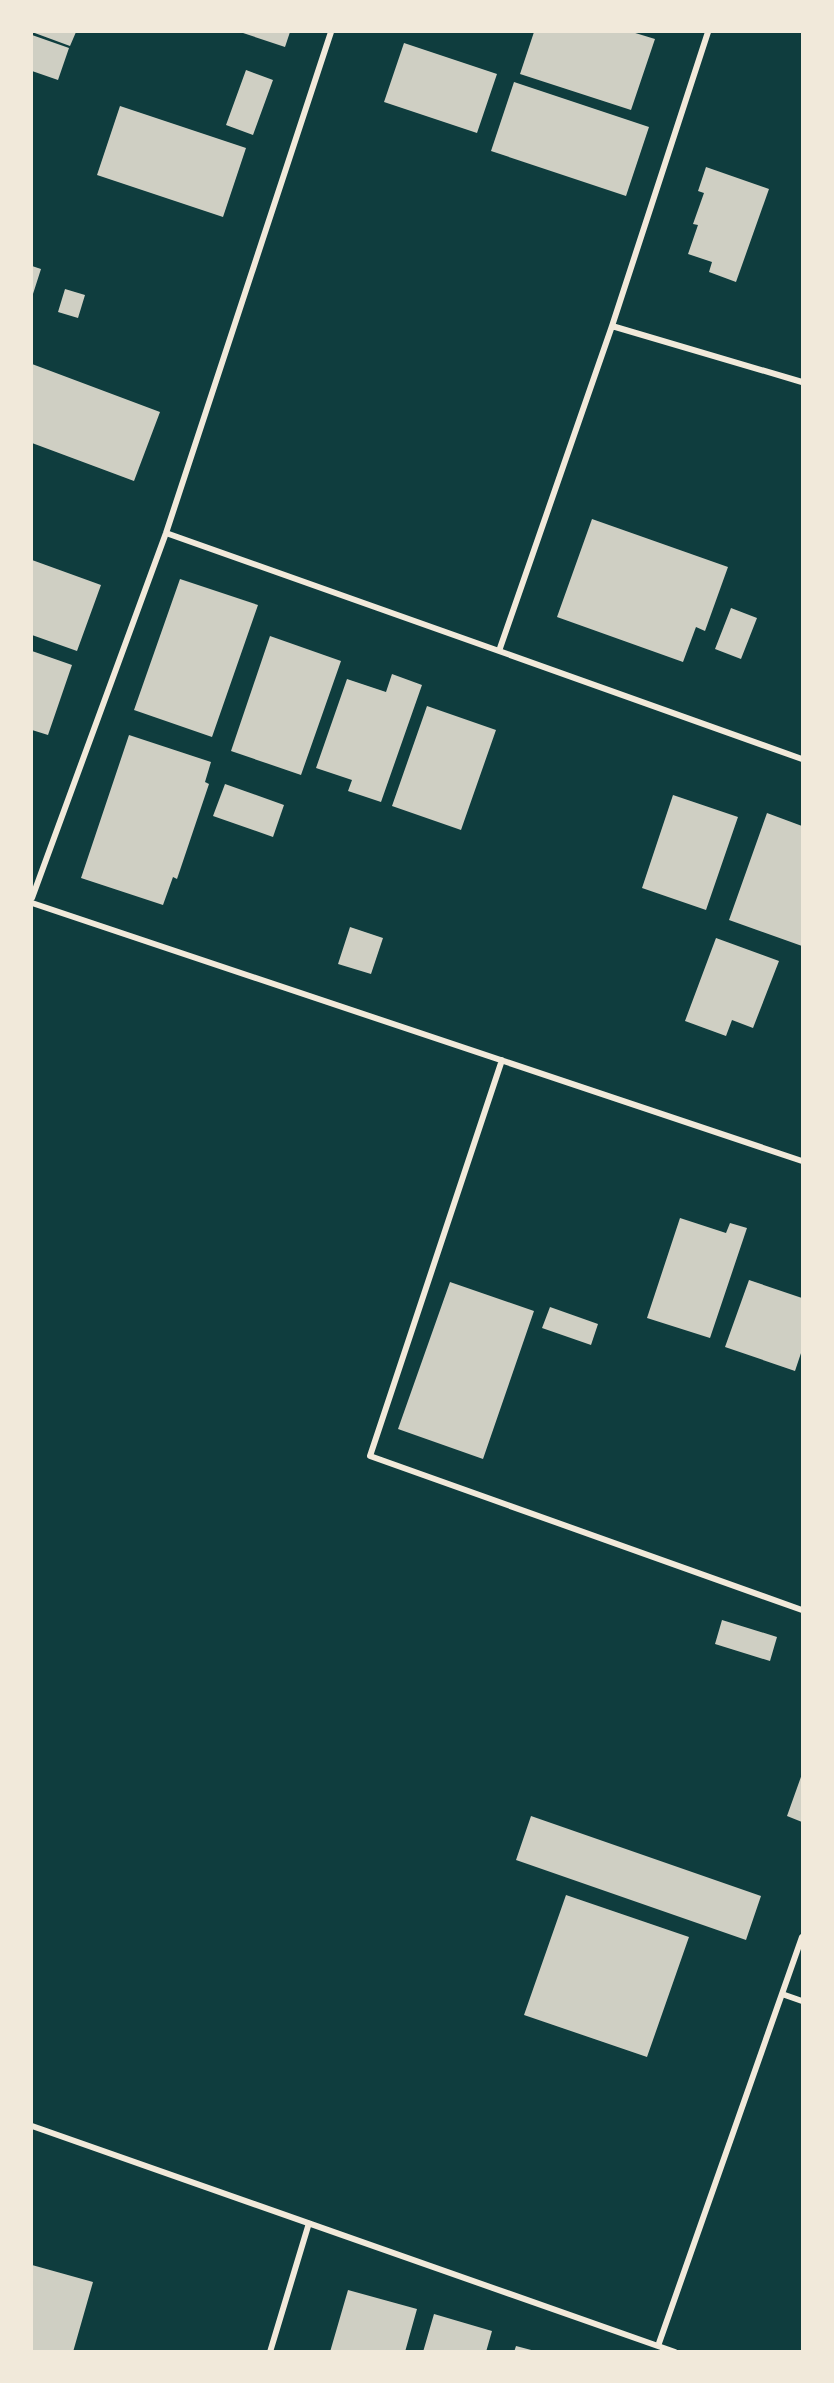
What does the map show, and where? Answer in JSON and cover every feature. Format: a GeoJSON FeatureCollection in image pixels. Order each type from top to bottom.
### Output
{"type":"FeatureCollection","features":[{"type":"Feature","properties":{"kind":"street"},"geometry":{"type":"LineString","coordinates":[[32,898],[166,533],[331,32]]}},
{"type":"Feature","properties":{"kind":"street"},"geometry":{"type":"LineString","coordinates":[[499,651],[612,326],[708,32]]}},
{"type":"Feature","properties":{"kind":"street"},"geometry":{"type":"LineString","coordinates":[[612,326],[802,382]]}},
{"type":"Feature","properties":{"kind":"street"},"geometry":{"type":"LineString","coordinates":[[166,533],[802,759]]}},
{"type":"Feature","properties":{"kind":"street"},"geometry":{"type":"LineString","coordinates":[[32,903],[802,1161]]}},
{"type":"Feature","properties":{"kind":"street"},"geometry":{"type":"LineString","coordinates":[[502,1060],[370,1456],[802,1610]]}},
{"type":"Feature","properties":{"kind":"street"},"geometry":{"type":"LineString","coordinates":[[658,2346],[802,1937]]}},
{"type":"Feature","properties":{"kind":"street"},"geometry":{"type":"LineString","coordinates":[[782,1994],[802,2001]]}},
{"type":"Feature","properties":{"kind":"street"},"geometry":{"type":"LineString","coordinates":[[32,2126],[675,2352]]}},
{"type":"Feature","properties":{"kind":"street"},"geometry":{"type":"LineString","coordinates":[[270,2352],[309,2223]]}},
{"type":"Feature","properties":{"kind":"building"},"geometry":{"type":"Polygon","coordinates":[[[32,32],[76,32],[70,46],[32,32]]]}},
{"type":"Feature","properties":{"kind":"building"},"geometry":{"type":"Polygon","coordinates":[[[240,32],[290,32],[285,47],[240,32]]]}},
{"type":"Feature","properties":{"kind":"building"},"geometry":{"type":"Polygon","coordinates":[[[534,32],[632,32],[655,39],[631,110],[520,74],[534,32]]]}},
{"type":"Feature","properties":{"kind":"building"},"geometry":{"type":"Polygon","coordinates":[[[32,35],[69,48],[58,80],[32,71],[32,35]]]}},
{"type":"Feature","properties":{"kind":"building"},"geometry":{"type":"Polygon","coordinates":[[[404,43],[497,74],[477,133],[384,102],[404,43]]]}},
{"type":"Feature","properties":{"kind":"building"},"geometry":{"type":"Polygon","coordinates":[[[246,70],[273,80],[253,135],[226,125],[246,70]]]}},
{"type":"Feature","properties":{"kind":"building"},"geometry":{"type":"Polygon","coordinates":[[[514,82],[649,127],[626,196],[491,151],[514,82]]]}},
{"type":"Feature","properties":{"kind":"building"},"geometry":{"type":"Polygon","coordinates":[[[120,106],[246,148],[223,217],[97,175],[120,106]]]}},
{"type":"Feature","properties":{"kind":"building"},"geometry":{"type":"Polygon","coordinates":[[[706,167],[769,189],[736,282],[709,272],[712,262],[688,254],[698,225],[693,224],[704,193],[698,191],[706,167]]]}},
{"type":"Feature","properties":{"kind":"building"},"geometry":{"type":"Polygon","coordinates":[[[32,266],[41,269],[32,297],[32,266]]]}},
{"type":"Feature","properties":{"kind":"building"},"geometry":{"type":"Polygon","coordinates":[[[65,289],[85,295],[78,318],[58,312],[65,289]]]}},
{"type":"Feature","properties":{"kind":"building"},"geometry":{"type":"Polygon","coordinates":[[[32,364],[160,412],[134,481],[32,443],[32,364]]]}},
{"type":"Feature","properties":{"kind":"building"},"geometry":{"type":"Polygon","coordinates":[[[592,519],[728,567],[705,631],[696,627],[683,662],[557,617],[592,519]]]}},
{"type":"Feature","properties":{"kind":"building"},"geometry":{"type":"Polygon","coordinates":[[[32,560],[101,585],[77,651],[32,635],[32,560]]]}},
{"type":"Feature","properties":{"kind":"building"},"geometry":{"type":"Polygon","coordinates":[[[180,579],[258,605],[212,737],[134,710],[180,579]]]}},
{"type":"Feature","properties":{"kind":"building"},"geometry":{"type":"Polygon","coordinates":[[[731,608],[757,618],[741,659],[715,649],[731,608]]]}},
{"type":"Feature","properties":{"kind":"building"},"geometry":{"type":"Polygon","coordinates":[[[270,636],[341,661],[301,775],[231,751],[270,636]]]}},
{"type":"Feature","properties":{"kind":"building"},"geometry":{"type":"Polygon","coordinates":[[[32,651],[72,665],[48,735],[32,730],[32,651]]]}},
{"type":"Feature","properties":{"kind":"building"},"geometry":{"type":"Polygon","coordinates":[[[392,674],[422,685],[381,802],[348,791],[352,780],[316,768],[347,679],[386,692],[392,674]]]}},
{"type":"Feature","properties":{"kind":"building"},"geometry":{"type":"Polygon","coordinates":[[[427,706],[496,730],[461,830],[392,806],[427,706]]]}},
{"type":"Feature","properties":{"kind":"building"},"geometry":{"type":"Polygon","coordinates":[[[129,735],[211,762],[205,782],[209,784],[177,879],[173,877],[163,905],[81,878],[129,735]]]}},
{"type":"Feature","properties":{"kind":"building"},"geometry":{"type":"Polygon","coordinates":[[[225,784],[284,805],[273,837],[213,816],[225,784]]]}},
{"type":"Feature","properties":{"kind":"building"},"geometry":{"type":"Polygon","coordinates":[[[673,795],[738,817],[706,910],[642,888],[673,795]]]}},
{"type":"Feature","properties":{"kind":"building"},"geometry":{"type":"Polygon","coordinates":[[[767,813],[802,826],[802,946],[729,920],[767,813]]]}},
{"type":"Feature","properties":{"kind":"building"},"geometry":{"type":"Polygon","coordinates":[[[350,927],[383,938],[371,974],[338,964],[350,927]]]}},
{"type":"Feature","properties":{"kind":"building"},"geometry":{"type":"Polygon","coordinates":[[[716,938],[779,961],[753,1028],[732,1020],[726,1036],[685,1021],[716,938]]]}},
{"type":"Feature","properties":{"kind":"building"},"geometry":{"type":"Polygon","coordinates":[[[680,1218],[726,1233],[730,1223],[747,1228],[710,1338],[647,1318],[680,1218]]]}},
{"type":"Feature","properties":{"kind":"building"},"geometry":{"type":"Polygon","coordinates":[[[749,1280],[802,1298],[802,1350],[795,1371],[725,1347],[749,1280]]]}},
{"type":"Feature","properties":{"kind":"building"},"geometry":{"type":"Polygon","coordinates":[[[450,1282],[534,1311],[483,1459],[398,1429],[450,1282]]]}},
{"type":"Feature","properties":{"kind":"building"},"geometry":{"type":"Polygon","coordinates":[[[550,1307],[598,1324],[591,1345],[542,1328],[550,1307]]]}},
{"type":"Feature","properties":{"kind":"building"},"geometry":{"type":"Polygon","coordinates":[[[722,1620],[777,1637],[770,1661],[715,1644],[722,1620]]]}},
{"type":"Feature","properties":{"kind":"building"},"geometry":{"type":"Polygon","coordinates":[[[802,1774],[802,1822],[787,1816],[802,1774]]]}},
{"type":"Feature","properties":{"kind":"building"},"geometry":{"type":"Polygon","coordinates":[[[531,1816],[761,1896],[746,1940],[516,1860],[531,1816]]]}},
{"type":"Feature","properties":{"kind":"building"},"geometry":{"type":"Polygon","coordinates":[[[566,1895],[689,1937],[647,2057],[524,2015],[566,1895]]]}},
{"type":"Feature","properties":{"kind":"building"},"geometry":{"type":"Polygon","coordinates":[[[32,2265],[93,2282],[73,2352],[32,2351],[32,2265]]]}},
{"type":"Feature","properties":{"kind":"building"},"geometry":{"type":"Polygon","coordinates":[[[348,2290],[417,2309],[405,2352],[330,2352],[348,2290]]]}},
{"type":"Feature","properties":{"kind":"building"},"geometry":{"type":"Polygon","coordinates":[[[434,2314],[492,2331],[486,2352],[423,2352],[434,2314]]]}},
{"type":"Feature","properties":{"kind":"building"},"geometry":{"type":"Polygon","coordinates":[[[516,2346],[535,2351],[535,2352],[514,2352],[516,2346]]]}}]}
